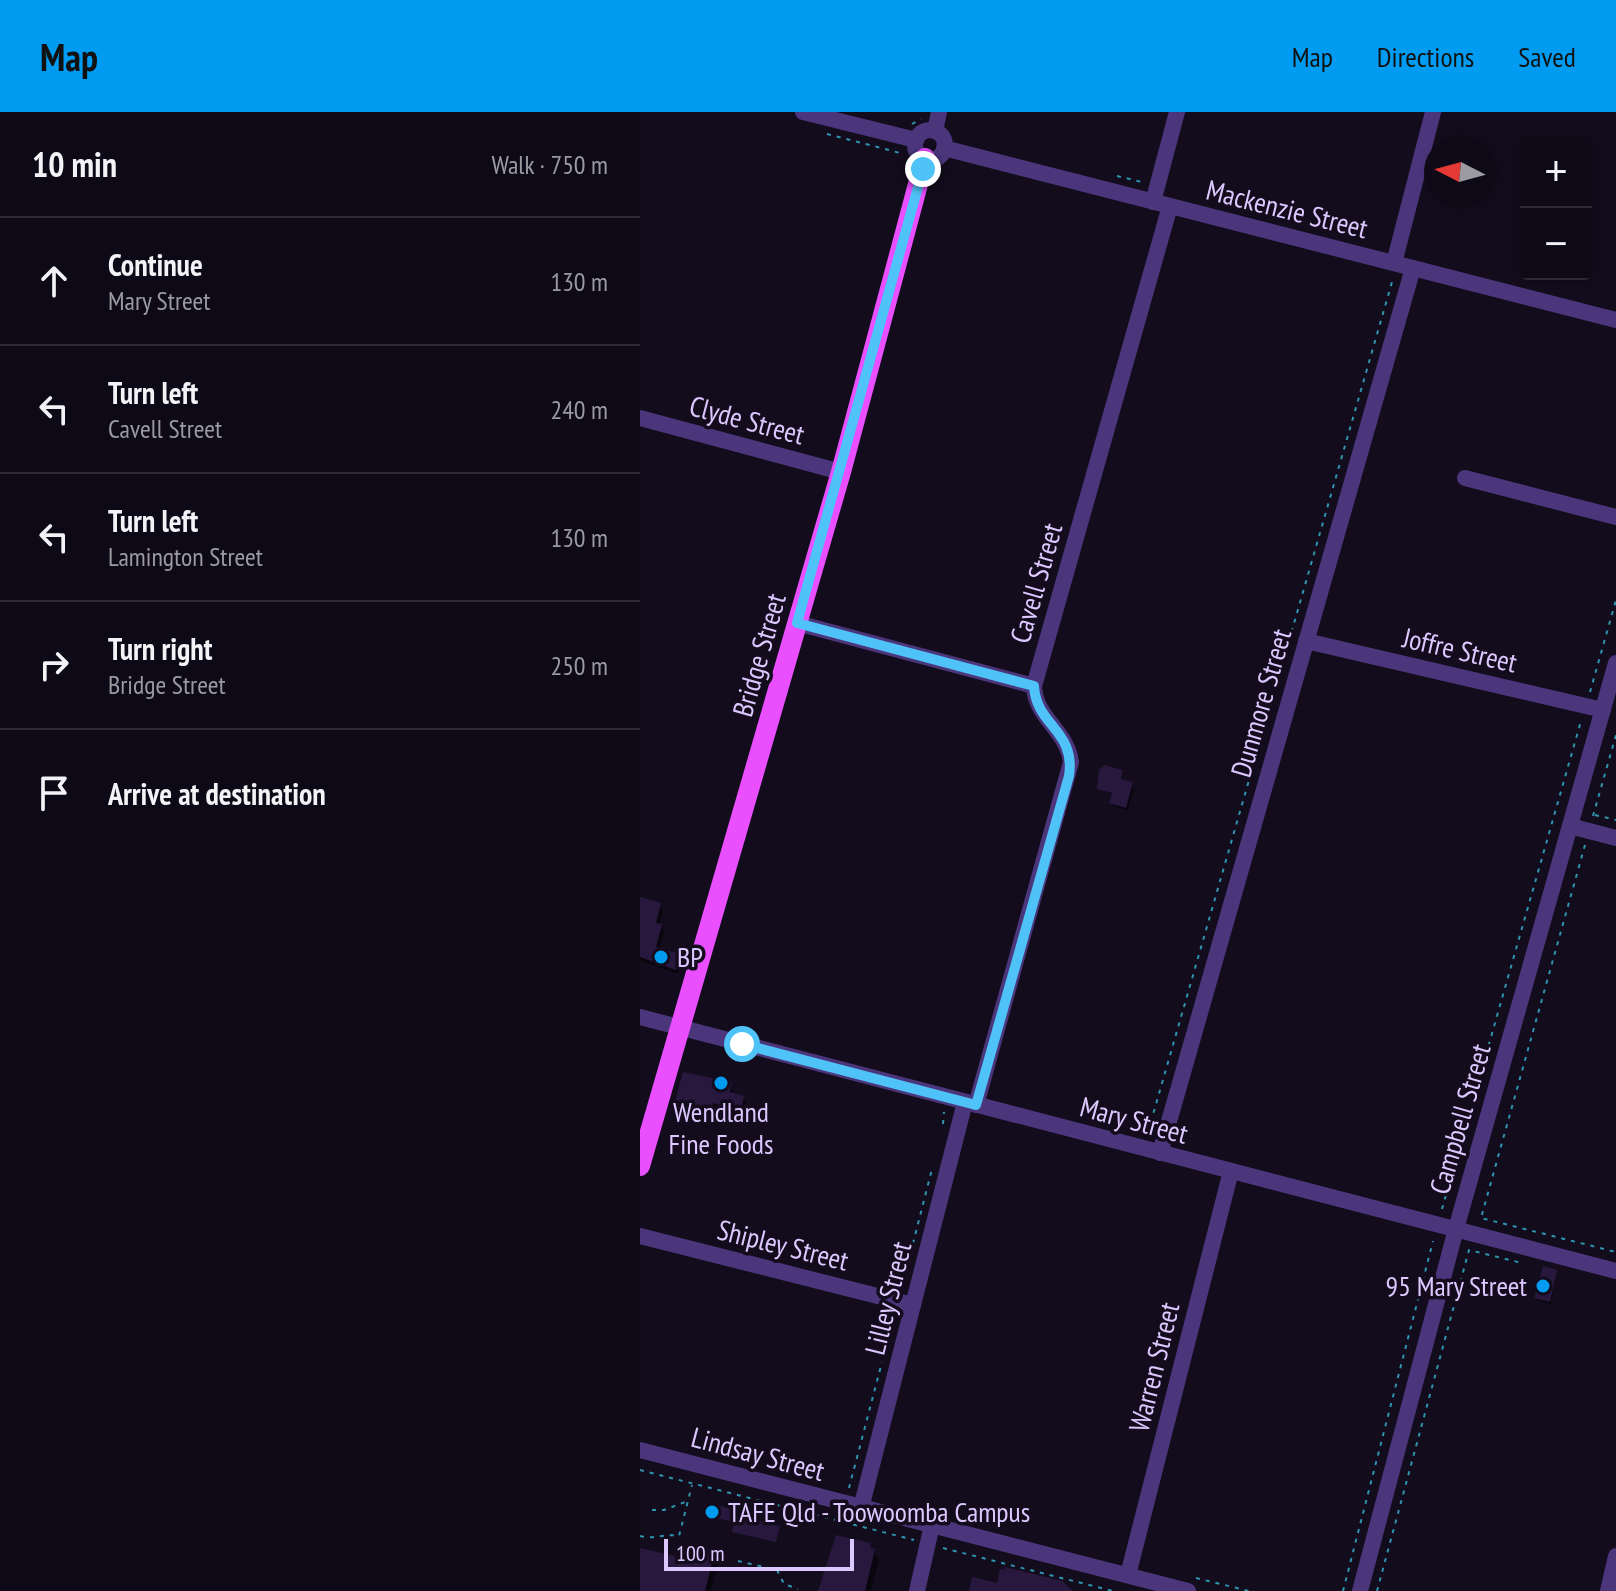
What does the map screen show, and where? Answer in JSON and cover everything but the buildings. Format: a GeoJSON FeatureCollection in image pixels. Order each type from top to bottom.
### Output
{"type":"FeatureCollection","features":[{"type":"Feature","properties":{"kind":"main road","name":"Bridge Street"},"geometry":{"type":"LineString","coordinates":[[640,1166],[841,472],[918,141]]}},
{"type":"Feature","properties":{"kind":"street"},"geometry":{"type":"LineString","coordinates":[[803,112],[918,141],[939,157],[944,148],[943,137],[935,131],[924,131],[918,141]]}},
{"type":"Feature","properties":{"kind":"street"},"geometry":{"type":"LineString","coordinates":[[935,131],[939,112]]}},
{"type":"Feature","properties":{"kind":"street","name":"Cavell Street"},"geometry":{"type":"LineString","coordinates":[[970,1104],[1071,762],[1064,739],[1039,709],[1034,686],[1162,204],[1177,112]]}},
{"type":"Feature","properties":{"kind":"street"},"geometry":{"type":"LineString","coordinates":[[1394,263],[1433,112]]}},
{"type":"Feature","properties":{"kind":"street","name":"Mackenzie Street"},"geometry":{"type":"LineString","coordinates":[[944,148],[1616,320]]}},
{"type":"Feature","properties":{"kind":"street","name":"Dunmore Street"},"geometry":{"type":"LineString","coordinates":[[1160,1153],[1413,268]]}},
{"type":"Feature","properties":{"kind":"street","name":"Clyde Street"},"geometry":{"type":"LineString","coordinates":[[640,418],[841,472]]}},
{"type":"Feature","properties":{"kind":"street"},"geometry":{"type":"LineString","coordinates":[[1465,478],[1616,517]]}},
{"type":"Feature","properties":{"kind":"street"},"geometry":{"type":"LineString","coordinates":[[797,623],[1034,686]]}},
{"type":"Feature","properties":{"kind":"street","name":"Joffre Street"},"geometry":{"type":"LineString","coordinates":[[1306,641],[1603,710]]}},
{"type":"Feature","properties":{"kind":"street","name":"Campbell Street"},"geometry":{"type":"LineString","coordinates":[[1360,1591],[1456,1229],[1616,663]]}},
{"type":"Feature","properties":{"kind":"street"},"geometry":{"type":"LineString","coordinates":[[1570,826],[1592,823],[1616,838]]}},
{"type":"Feature","properties":{"kind":"street","name":"Mary Street"},"geometry":{"type":"LineString","coordinates":[[640,1017],[1616,1271]]}},
{"type":"Feature","properties":{"kind":"street","name":"Lilley Street"},"geometry":{"type":"LineString","coordinates":[[861,1508],[913,1305],[970,1104]]}},
{"type":"Feature","properties":{"kind":"street","name":"Warren Street"},"geometry":{"type":"LineString","coordinates":[[1128,1575],[1231,1171]]}},
{"type":"Feature","properties":{"kind":"street","name":"Shipley Street"},"geometry":{"type":"LineString","coordinates":[[640,1236],[913,1305]]}},
{"type":"Feature","properties":{"kind":"street","name":"Lindsay Street"},"geometry":{"type":"LineString","coordinates":[[640,1450],[1188,1591]]}},
{"type":"Feature","properties":{"kind":"street"},"geometry":{"type":"LineString","coordinates":[[917,1591],[932,1525]]}},
{"type":"Feature","properties":{"kind":"street"},"geometry":{"type":"LineString","coordinates":[[1608,1591],[1616,1556]]}},
{"type":"Feature","properties":{"kind":"path"},"geometry":{"type":"LineString","coordinates":[[918,141],[921,119]]}},
{"type":"Feature","properties":{"kind":"path"},"geometry":{"type":"LineString","coordinates":[[827,134],[904,154]]}},
{"type":"Feature","properties":{"kind":"path"},"geometry":{"type":"LineString","coordinates":[[1148,1132],[1392,282]]}},
{"type":"Feature","properties":{"kind":"path"},"geometry":{"type":"LineString","coordinates":[[1442,1209],[1616,600]]}},
{"type":"Feature","properties":{"kind":"path"},"geometry":{"type":"LineString","coordinates":[[1616,735],[1481,1218],[1616,1252]]}},
{"type":"Feature","properties":{"kind":"path"},"geometry":{"type":"LineString","coordinates":[[1592,823],[1616,820]]}},
{"type":"Feature","properties":{"kind":"path"},"geometry":{"type":"LineString","coordinates":[[1343,1591],[1433,1241]]}},
{"type":"Feature","properties":{"kind":"path"},"geometry":{"type":"LineString","coordinates":[[1377,1591],[1469,1250]]}},
{"type":"Feature","properties":{"kind":"path"},"geometry":{"type":"LineString","coordinates":[[640,1470],[1112,1591]]}},
{"type":"Feature","properties":{"kind":"path"},"geometry":{"type":"LineString","coordinates":[[640,1536],[679,1536],[692,1483]]}},
{"type":"Feature","properties":{"kind":"path"},"geometry":{"type":"LineString","coordinates":[[652,1510],[664,1510],[680,1501],[688,1501]]}},
{"type":"Feature","properties":{"kind":"path"},"geometry":{"type":"LineString","coordinates":[[738,1561],[777,1570],[784,1584],[798,1589]]}},
{"type":"Feature","properties":{"kind":"place","name":"BP"},"geometry":{"type":"Point","coordinates":[661,957]}},
{"type":"Feature","properties":{"kind":"place","name":"Wendland Fine Foods"},"geometry":{"type":"Point","coordinates":[721,1083]}},
{"type":"Feature","properties":{"kind":"place","name":"95 Mary Street"},"geometry":{"type":"Point","coordinates":[1543,1286]}},
{"type":"Feature","properties":{"kind":"place","name":"TAFE Qld - Toowoomba Campus"},"geometry":{"type":"Point","coordinates":[712,1512]}},
{"type":"Feature","properties":{"kind":"route"},"geometry":{"type":"LineString","coordinates":[[742,1044],[976,1105],[1069,776],[1069,748],[1039,709],[1034,686],[797,623],[923,169]]}}]}
